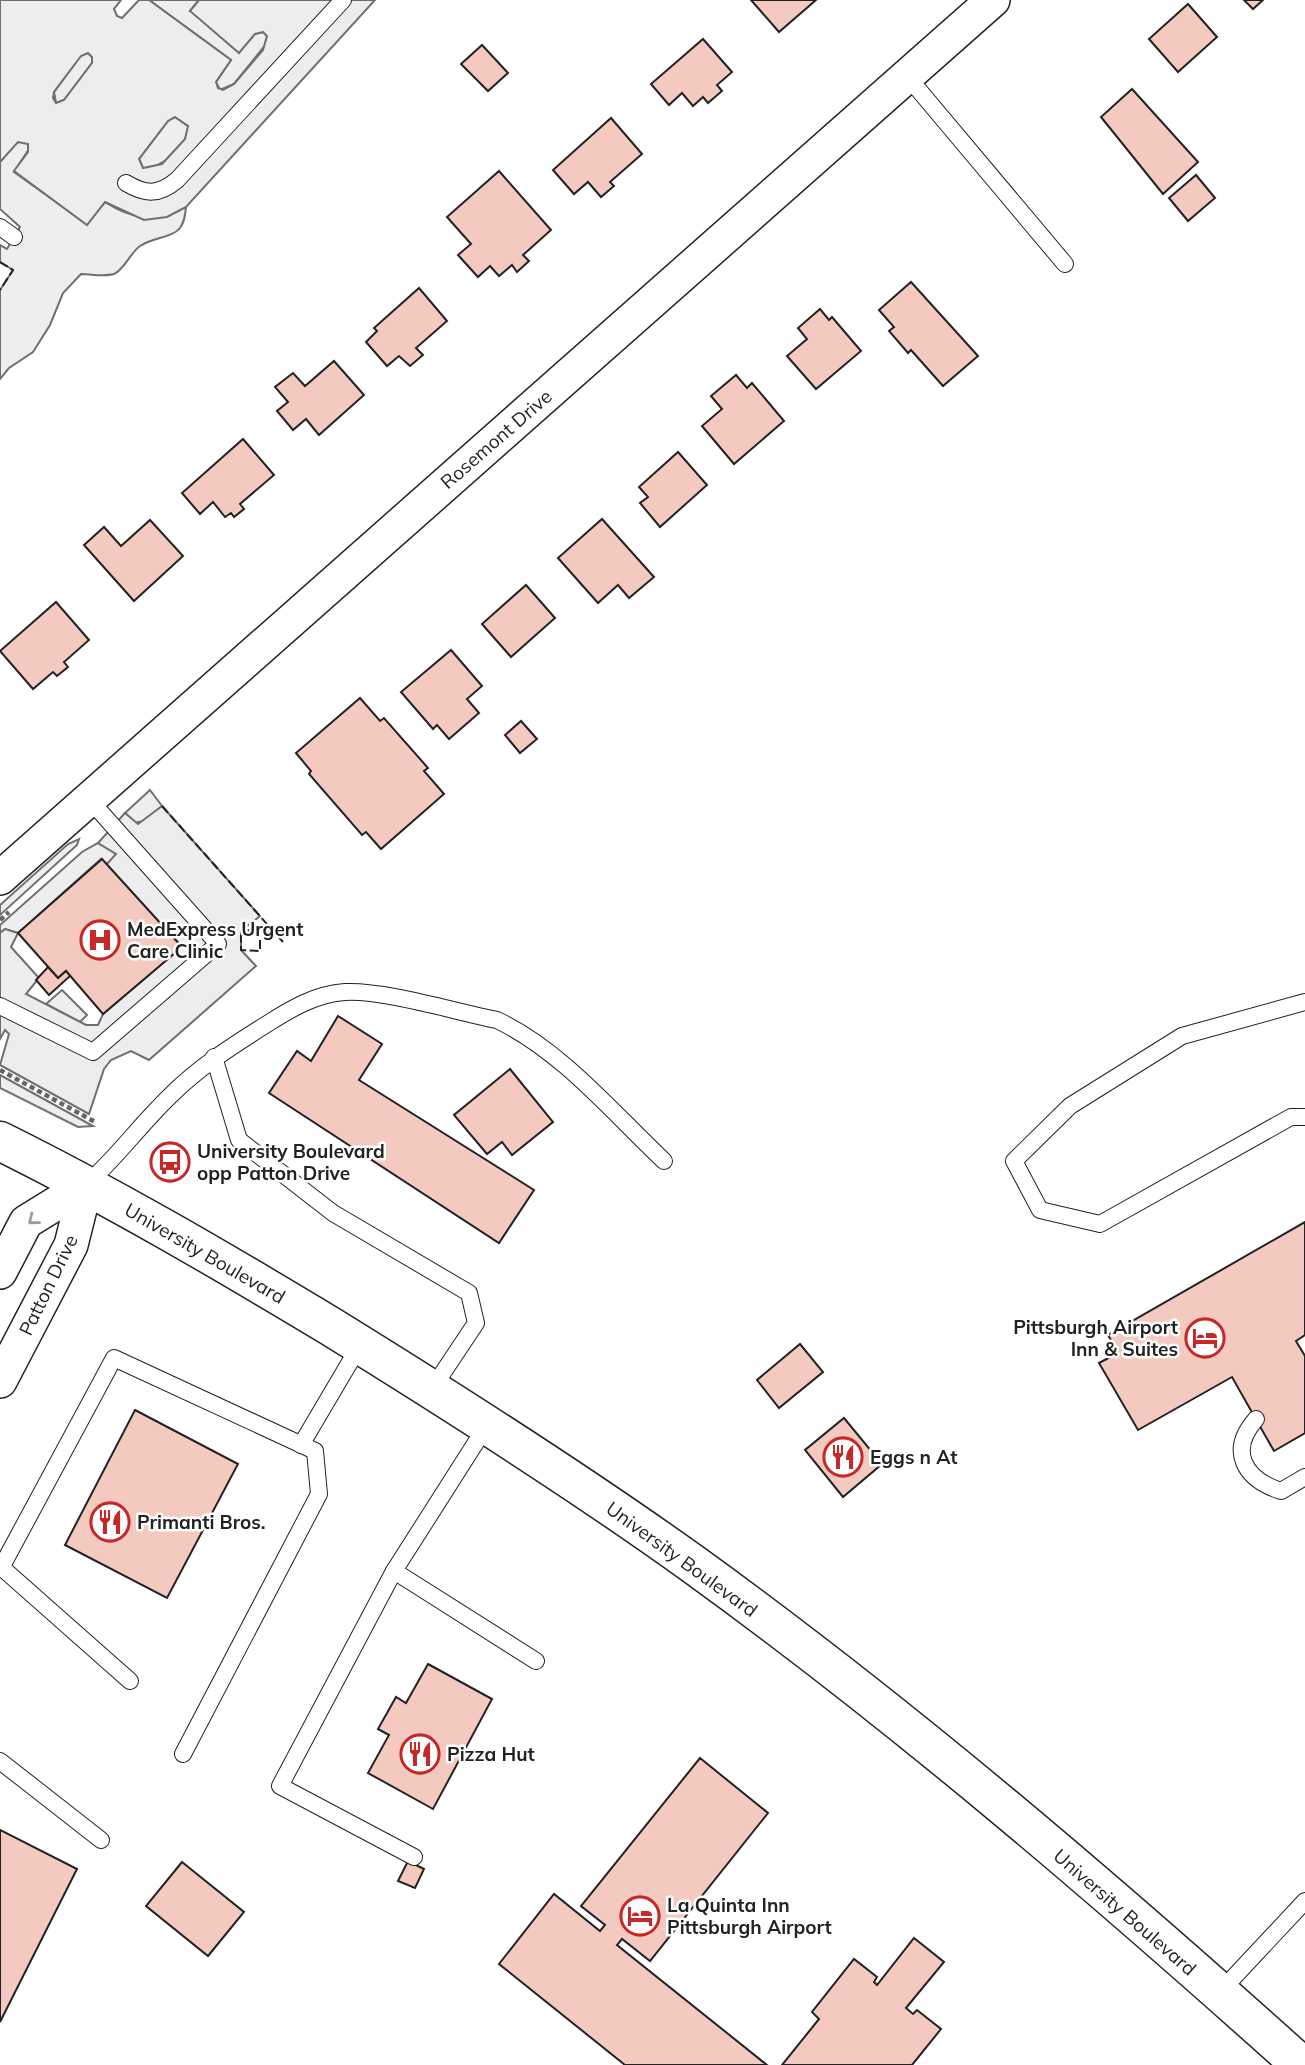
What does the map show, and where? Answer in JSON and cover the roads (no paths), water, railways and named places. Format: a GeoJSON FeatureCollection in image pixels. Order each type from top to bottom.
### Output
{"type":"FeatureCollection","features":[{"type":"Feature","properties":{"kind":"main road","name":"University Boulevard"},"geometry":{"type":"LineString","coordinates":[[0,1141],[86,1185],[432,1389],[692,1564],[776,1626],[977,1786],[1301,2065]]}},
{"type":"Feature","properties":{"kind":"street","name":"Rosemont Drive"},"geometry":{"type":"LineString","coordinates":[[0,878],[993,0]]}},
{"type":"Feature","properties":{"kind":"street","name":"Patton Drive"},"geometry":{"type":"LineString","coordinates":[[0,1272],[26,1222],[86,1185]]}},
{"type":"Feature","properties":{"kind":"street","name":"Patton Drive"},"geometry":{"type":"LineString","coordinates":[[0,1381],[71,1245],[86,1185]]}},
{"type":"Feature","properties":{"kind":"lane"},"geometry":{"type":"LineString","coordinates":[[127,183],[140,191],[153,193],[166,189],[177,180],[343,0]]}},
{"type":"Feature","properties":{"kind":"lane"},"geometry":{"type":"LineString","coordinates":[[907,76],[1065,264]]}},
{"type":"Feature","properties":{"kind":"lane"},"geometry":{"type":"LineString","coordinates":[[0,226],[14,237]]}},
{"type":"Feature","properties":{"kind":"lane"},"geometry":{"type":"LineString","coordinates":[[0,1006],[93,1052],[218,944],[89,799]]}},
{"type":"Feature","properties":{"kind":"lane"},"geometry":{"type":"LineString","coordinates":[[86,1185],[119,1155],[168,1098],[214,1057],[295,1006],[319,997],[346,992],[376,995],[497,1020],[532,1039],[553,1056],[664,1161]]}},
{"type":"Feature","properties":{"kind":"lane"},"geometry":{"type":"LineString","coordinates":[[1305,1002],[1182,1036],[1070,1106],[1014,1161],[1040,1210],[1100,1224],[1291,1116],[1305,1117]]}},
{"type":"Feature","properties":{"kind":"lane"},"geometry":{"type":"LineString","coordinates":[[214,1057],[239,1140],[333,1213],[469,1293],[476,1323],[432,1389]]}},
{"type":"Feature","properties":{"kind":"lane"},"geometry":{"type":"LineString","coordinates":[[300,1445],[360,1345]]}},
{"type":"Feature","properties":{"kind":"lane"},"geometry":{"type":"LineString","coordinates":[[130,1681],[1,1567],[114,1358],[315,1451],[319,1494],[183,1754]]}},
{"type":"Feature","properties":{"kind":"lane"},"geometry":{"type":"LineString","coordinates":[[1256,1419],[1245,1431],[1241,1448],[1246,1470],[1266,1486],[1281,1491],[1305,1477]]}},
{"type":"Feature","properties":{"kind":"lane"},"geometry":{"type":"LineString","coordinates":[[414,1857],[280,1786],[394,1571],[487,1425]]}},
{"type":"Feature","properties":{"kind":"lane"},"geometry":{"type":"LineString","coordinates":[[394,1571],[536,1661]]}},
{"type":"Feature","properties":{"kind":"lane"},"geometry":{"type":"LineString","coordinates":[[0,1761],[101,1840]]}},
{"type":"Feature","properties":{"kind":"lane"},"geometry":{"type":"LineString","coordinates":[[1219,1993],[1305,1901]]}},
{"type":"Feature","properties":{"kind":"place","name":"MedExpress Urgent Care Clinic"},"geometry":{"type":"Point","coordinates":[100,940]}},
{"type":"Feature","properties":{"kind":"place","name":"University Boulevard opp Patton Drive"},"geometry":{"type":"Point","coordinates":[170,1162]}},
{"type":"Feature","properties":{"kind":"place","name":"Pittsburgh Airport Inn & Suites"},"geometry":{"type":"Point","coordinates":[1205,1338]}},
{"type":"Feature","properties":{"kind":"place","name":"Eggs n At"},"geometry":{"type":"Point","coordinates":[843,1457]}},
{"type":"Feature","properties":{"kind":"place","name":"Primanti Bros."},"geometry":{"type":"Point","coordinates":[110,1522]}},
{"type":"Feature","properties":{"kind":"place","name":"Pizza Hut"},"geometry":{"type":"Point","coordinates":[420,1754]}},
{"type":"Feature","properties":{"kind":"place","name":"La Quinta Inn Pittsburgh Airport"},"geometry":{"type":"Point","coordinates":[640,1916]}}]}
